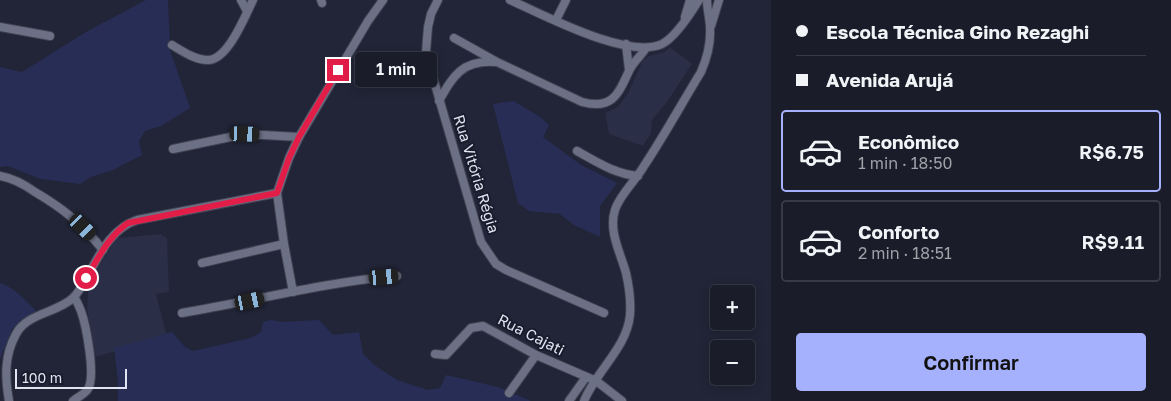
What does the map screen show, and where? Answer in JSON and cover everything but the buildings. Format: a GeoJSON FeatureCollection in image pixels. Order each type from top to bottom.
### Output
{"type":"FeatureCollection","features":[{"type":"Feature","properties":{"kind":"street"},"geometry":{"type":"LineString","coordinates":[[241,0],[247,11]]}},
{"type":"Feature","properties":{"kind":"street"},"geometry":{"type":"LineString","coordinates":[[172,45],[200,58],[211,60],[225,50],[242,24],[253,0]]}},
{"type":"Feature","properties":{"kind":"street"},"geometry":{"type":"LineString","coordinates":[[293,292],[277,193],[289,158],[299,137],[368,21],[383,0]]}},
{"type":"Feature","properties":{"kind":"street"},"geometry":{"type":"LineString","coordinates":[[510,0],[584,33],[605,40],[646,48],[662,44],[684,21],[699,0]]}},
{"type":"Feature","properties":{"kind":"street"},"geometry":{"type":"LineString","coordinates":[[556,20],[566,0]]}},
{"type":"Feature","properties":{"kind":"street"},"geometry":{"type":"LineString","coordinates":[[684,21],[690,0]]}},
{"type":"Feature","properties":{"kind":"street"},"geometry":{"type":"LineString","coordinates":[[584,401],[628,327],[630,295],[615,235],[613,217],[617,206],[638,176],[701,72],[708,54],[710,28],[707,0]]}},
{"type":"Feature","properties":{"kind":"street"},"geometry":{"type":"LineString","coordinates":[[710,28],[719,0]]}},
{"type":"Feature","properties":{"kind":"street","name":"Rua Vitória Régia"},"geometry":{"type":"LineString","coordinates":[[437,1],[428,27],[426,52],[482,242],[496,264],[506,270],[604,312]]}},
{"type":"Feature","properties":{"kind":"street"},"geometry":{"type":"LineString","coordinates":[[0,26],[50,36]]}},
{"type":"Feature","properties":{"kind":"street"},"geometry":{"type":"LineString","coordinates":[[454,38],[496,62],[582,102],[593,104],[608,102],[614,98],[622,88],[629,70],[646,48]]}},
{"type":"Feature","properties":{"kind":"street"},"geometry":{"type":"LineString","coordinates":[[626,44],[629,70]]}},
{"type":"Feature","properties":{"kind":"street"},"geometry":{"type":"LineString","coordinates":[[439,101],[451,81],[466,66],[496,62]]}},
{"type":"Feature","properties":{"kind":"street"},"geometry":{"type":"LineString","coordinates":[[173,149],[245,134],[299,137]]}},
{"type":"Feature","properties":{"kind":"street"},"geometry":{"type":"LineString","coordinates":[[577,151],[613,170],[638,176]]}},
{"type":"Feature","properties":{"kind":"street"},"geometry":{"type":"LineString","coordinates":[[0,176],[10,178],[28,187],[62,208],[91,235],[103,250]]}},
{"type":"Feature","properties":{"kind":"street"},"geometry":{"type":"LineString","coordinates":[[9,401],[6,384],[6,361],[16,332],[23,324],[58,308],[74,296],[107,242],[128,223],[277,193]]}},
{"type":"Feature","properties":{"kind":"street"},"geometry":{"type":"LineString","coordinates":[[202,263],[284,244]]}},
{"type":"Feature","properties":{"kind":"street"},"geometry":{"type":"LineString","coordinates":[[182,313],[351,280],[397,276]]}},
{"type":"Feature","properties":{"kind":"street"},"geometry":{"type":"LineString","coordinates":[[73,401],[82,396],[89,388],[91,378],[90,355],[81,311],[74,296]]}},
{"type":"Feature","properties":{"kind":"street","name":"Rua Cajati"},"geometry":{"type":"LineString","coordinates":[[435,354],[446,355],[471,328],[483,326],[536,355],[595,380],[622,401]]}},
{"type":"Feature","properties":{"kind":"street"},"geometry":{"type":"LineString","coordinates":[[509,394],[536,355]]}},
{"type":"Feature","properties":{"kind":"street"},"geometry":{"type":"LineString","coordinates":[[569,401],[586,377]]}},
{"type":"Feature","properties":{"kind":"shaded area"},"geometry":{"type":"Polygon","coordinates":[[[146,0],[168,0],[170,50],[190,108],[161,126],[145,131],[139,141],[142,155],[113,170],[91,177],[80,184],[41,179],[8,166],[0,167],[0,67],[22,72],[86,32],[146,0]]]}},
{"type":"Feature","properties":{"kind":"shaded area"},"geometry":{"type":"Polygon","coordinates":[[[670,47],[692,64],[667,102],[652,120],[651,133],[643,146],[609,134],[605,113],[618,107],[628,93],[642,62],[648,56],[664,52],[670,47]]]}},
{"type":"Feature","properties":{"kind":"shaded area"},"geometry":{"type":"Polygon","coordinates":[[[514,101],[549,125],[543,137],[581,165],[617,183],[600,206],[600,237],[574,225],[560,214],[529,211],[518,203],[493,104],[514,101]]]}},
{"type":"Feature","properties":{"kind":"shaded area"},"geometry":{"type":"Polygon","coordinates":[[[161,234],[167,238],[169,292],[156,294],[167,337],[95,357],[87,309],[89,282],[117,238],[161,234]]]}},
{"type":"Feature","properties":{"kind":"shaded area"},"geometry":{"type":"Polygon","coordinates":[[[0,283],[15,291],[36,311],[12,329],[0,359],[0,283]]]}},
{"type":"Feature","properties":{"kind":"shaded area"},"geometry":{"type":"Polygon","coordinates":[[[271,320],[283,322],[319,320],[333,335],[359,332],[363,354],[377,367],[397,380],[428,390],[440,388],[446,375],[498,387],[531,401],[118,401],[118,381],[114,348],[172,332],[185,347],[193,351],[251,338],[261,332],[263,322],[271,320]]]}},
{"type":"Feature","properties":{"kind":"route"},"geometry":{"type":"LineString","coordinates":[[86,278],[107,242],[128,223],[277,193],[289,158],[299,137],[338,70]]}}]}
